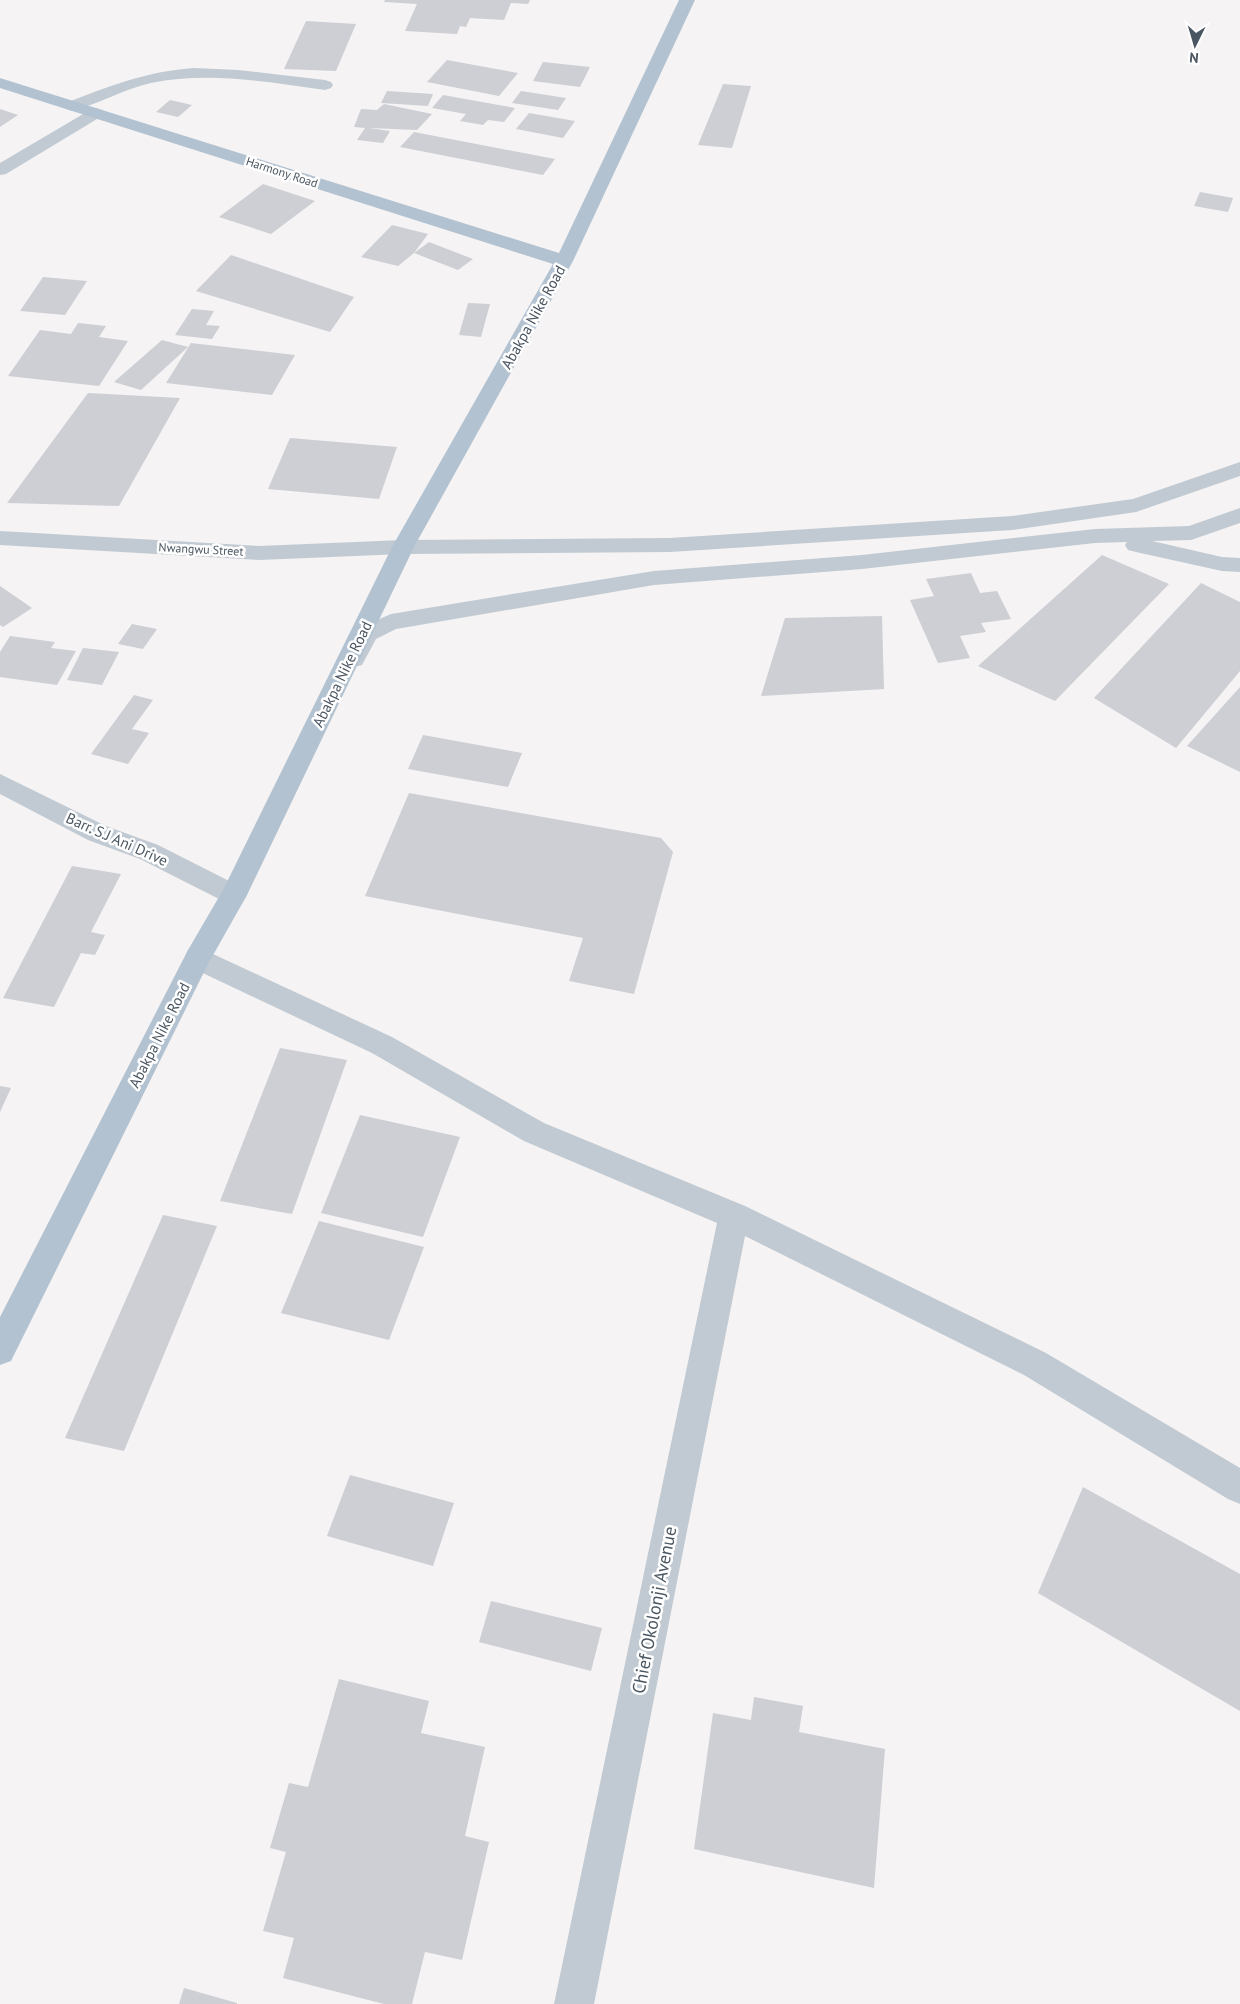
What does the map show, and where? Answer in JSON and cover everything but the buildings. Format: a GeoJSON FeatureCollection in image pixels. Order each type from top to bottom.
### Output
{"type":"FeatureCollection","features":[{"type":"Feature","properties":{"kind":"main road","name":"Abakpa Nike Road"},"geometry":{"type":"LineString","coordinates":[[0,1350],[234,895],[403,547],[564,261],[687,0]]}},
{"type":"Feature","properties":{"kind":"main road","name":"Harmony Road"},"geometry":{"type":"LineString","coordinates":[[0,83],[564,261]]}},
{"type":"Feature","properties":{"kind":"street"},"geometry":{"type":"LineString","coordinates":[[72,106],[117,88],[150,79],[202,72],[236,74],[325,86]]}},
{"type":"Feature","properties":{"kind":"street"},"geometry":{"type":"LineString","coordinates":[[0,170],[96,113]]}},
{"type":"Feature","properties":{"kind":"street","name":"Nwangwu Street"},"geometry":{"type":"LineString","coordinates":[[0,538],[259,553],[403,547],[670,545],[1012,523],[1136,505],[1240,469]]}},
{"type":"Feature","properties":{"kind":"street"},"geometry":{"type":"LineString","coordinates":[[1240,515],[1191,533],[1095,536],[862,562],[654,578],[391,622],[380,626],[367,634],[201,959],[382,1045],[534,1132],[734,1216],[1035,1364],[1240,1487]]}},
{"type":"Feature","properties":{"kind":"street"},"geometry":{"type":"LineString","coordinates":[[1095,536],[1222,564],[1240,564]]}},
{"type":"Feature","properties":{"kind":"street","name":"Barr. S.J Ani Drive"},"geometry":{"type":"LineString","coordinates":[[0,783],[97,833],[149,852],[234,895]]}},
{"type":"Feature","properties":{"kind":"street","name":"Chief Okolonji Avenue"},"geometry":{"type":"LineString","coordinates":[[574,2004],[734,1216]]}}]}
